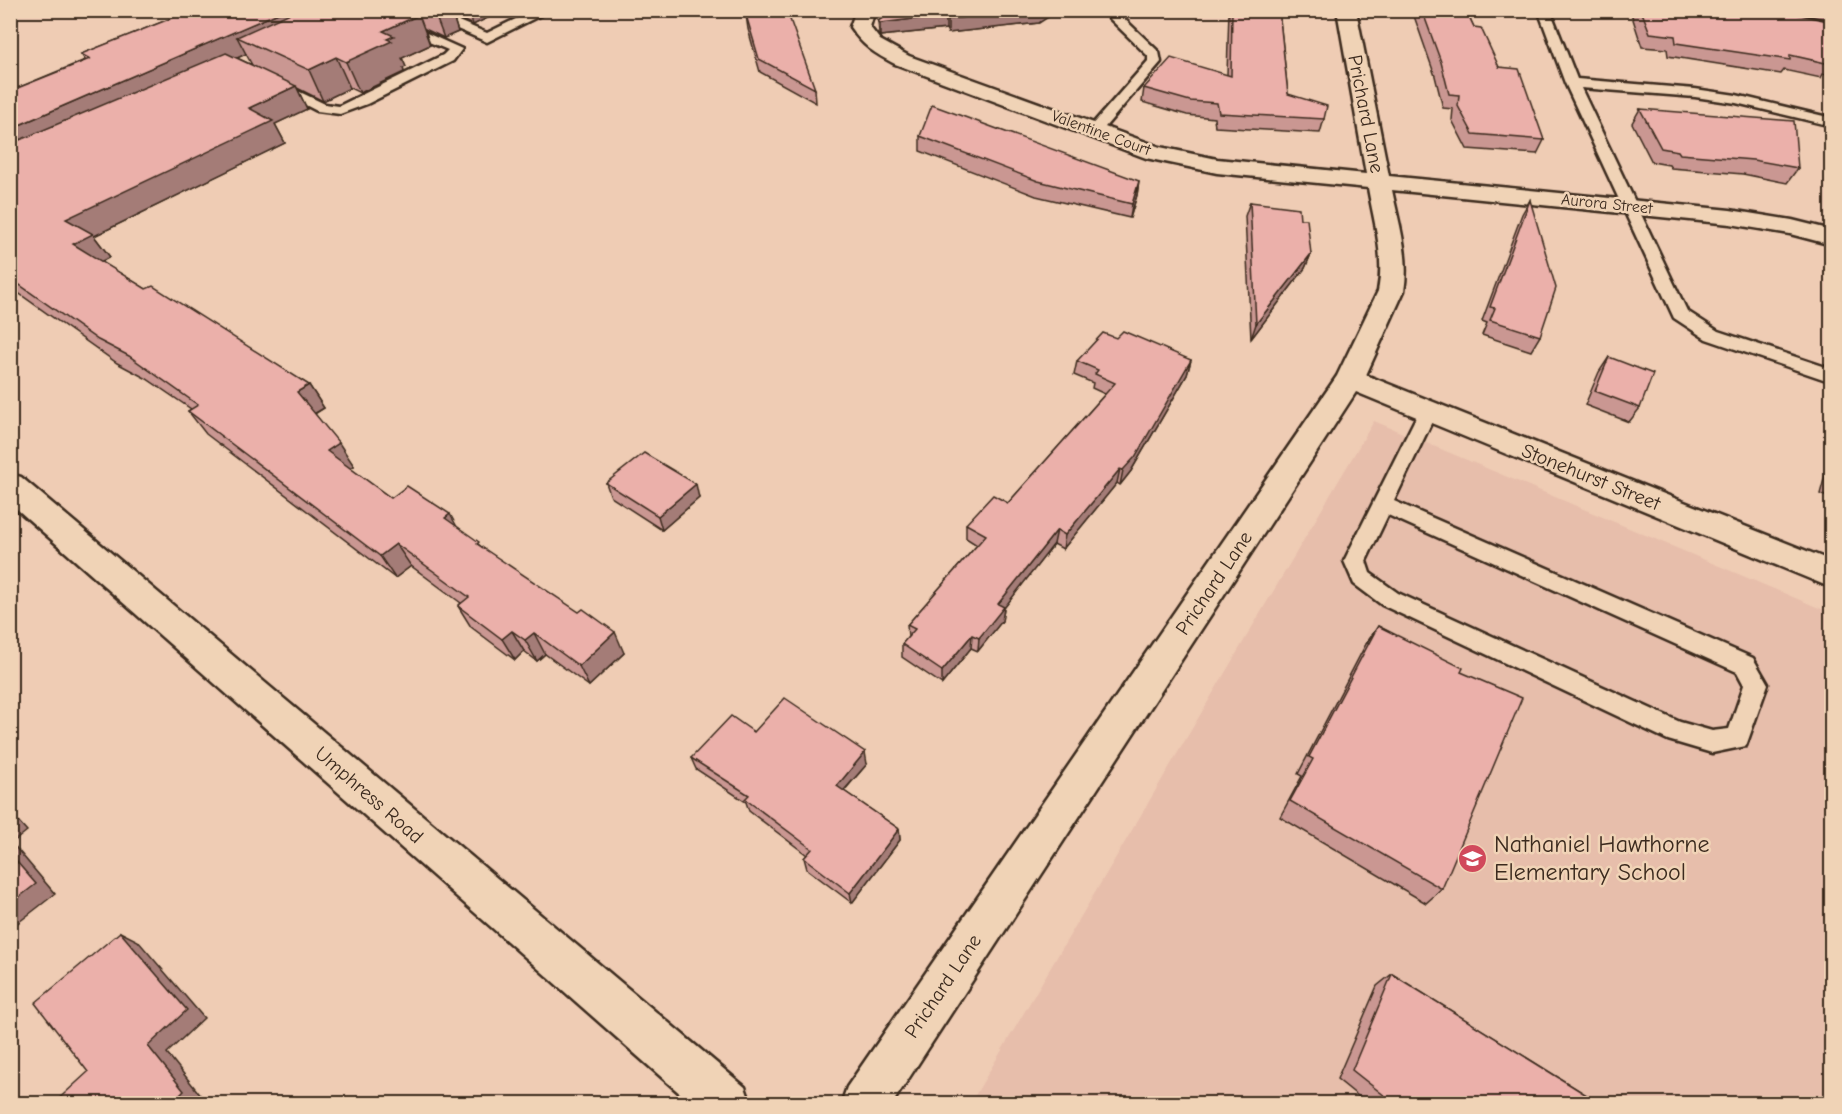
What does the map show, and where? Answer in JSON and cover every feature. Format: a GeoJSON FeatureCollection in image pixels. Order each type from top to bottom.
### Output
{"type":"FeatureCollection","features":[{"type":"Feature","properties":{"kind":"street","name":"Valentine Court"},"geometry":{"type":"LineString","coordinates":[[866,10],[860,27],[873,44],[902,60],[1154,153],[1217,166],[1380,182]]}},
{"type":"Feature","properties":{"kind":"street","name":"Prichard Lane"},"geometry":{"type":"LineString","coordinates":[[864,1104],[1350,379],[1390,291],[1394,276],[1394,262],[1346,10]]}},
{"type":"Feature","properties":{"kind":"street","name":"Aurora Street"},"geometry":{"type":"LineString","coordinates":[[1380,182],[1730,217],[1792,227],[1832,238]]}},
{"type":"Feature","properties":{"kind":"street","name":"Stonehurst Street"},"geometry":{"type":"LineString","coordinates":[[1350,379],[1832,575]]}},
{"type":"Feature","properties":{"kind":"street","name":"Umphress Road"},"geometry":{"type":"LineString","coordinates":[[10,485],[728,1104]]}},
{"type":"Feature","properties":{"kind":"lane"},"geometry":{"type":"LineString","coordinates":[[420,10],[488,38],[545,10]]}},
{"type":"Feature","properties":{"kind":"lane"},"geometry":{"type":"LineString","coordinates":[[1094,131],[1155,62],[1155,55],[1107,10]]}},
{"type":"Feature","properties":{"kind":"lane"},"geometry":{"type":"LineString","coordinates":[[1544,10],[1572,83],[1632,207],[1680,314],[1712,335],[1832,376]]}},
{"type":"Feature","properties":{"kind":"lane"},"geometry":{"type":"LineString","coordinates":[[259,78],[322,108],[340,110],[448,58],[456,49],[387,20]]}},
{"type":"Feature","properties":{"kind":"lane"},"geometry":{"type":"LineString","coordinates":[[1572,83],[1705,94],[1832,122]]}},
{"type":"Feature","properties":{"kind":"lane"},"geometry":{"type":"LineString","coordinates":[[1383,504],[1745,664],[1756,684],[1738,738],[1712,742],[1676,732],[1390,599],[1362,578],[1355,561],[1428,411]]}},
{"type":"Feature","properties":{"kind":"shaded area","name":"Nathaniel Hawthorne Elementary School"},"geometry":{"type":"Polygon","coordinates":[[[1374,421],[1831,613],[1831,1103],[970,1104],[1374,421]]]}},
{"type":"Feature","properties":{"kind":"building"},"geometry":{"type":"Polygon","coordinates":[[[192,10],[285,10],[10,129],[10,91],[90,59],[81,54],[192,10]]]}},
{"type":"Feature","properties":{"kind":"building"},"geometry":{"type":"Polygon","coordinates":[[[297,10],[408,10],[419,15],[383,31],[394,36],[387,39],[392,41],[346,62],[336,57],[309,70],[237,37],[297,10]]]}},
{"type":"Feature","properties":{"kind":"building"},"geometry":{"type":"Polygon","coordinates":[[[422,10],[451,10],[436,17],[422,10]]]}},
{"type":"Feature","properties":{"kind":"building"},"geometry":{"type":"Polygon","coordinates":[[[895,10],[1034,10],[948,19],[946,15],[880,23],[878,21],[895,10]]]}},
{"type":"Feature","properties":{"kind":"building"},"geometry":{"type":"Polygon","coordinates":[[[1232,10],[1279,10],[1288,94],[1327,106],[1324,119],[1219,113],[1217,103],[1190,101],[1144,88],[1171,58],[1231,76],[1232,10]]]}},
{"type":"Feature","properties":{"kind":"building"},"geometry":{"type":"Polygon","coordinates":[[[1422,10],[1466,10],[1474,27],[1481,28],[1499,67],[1519,69],[1544,140],[1473,134],[1458,106],[1459,95],[1449,94],[1441,62],[1422,10]]]}},
{"type":"Feature","properties":{"kind":"building"},"geometry":{"type":"Polygon","coordinates":[[[1641,10],[1778,10],[1832,22],[1832,60],[1830,64],[1790,55],[1790,60],[1676,43],[1675,36],[1650,33],[1641,10]]]}},
{"type":"Feature","properties":{"kind":"building"},"geometry":{"type":"Polygon","coordinates":[[[787,11],[815,89],[759,59],[746,15],[787,11]]]}},
{"type":"Feature","properties":{"kind":"building"},"geometry":{"type":"Polygon","coordinates":[[[226,53],[296,86],[249,108],[273,121],[66,219],[93,234],[73,244],[146,289],[153,286],[309,385],[297,392],[339,443],[327,451],[391,498],[407,486],[450,514],[445,518],[479,542],[477,544],[579,612],[583,609],[615,632],[579,666],[534,633],[525,640],[512,631],[502,639],[458,606],[469,597],[396,544],[380,556],[188,411],[198,405],[129,356],[98,340],[10,278],[10,144],[226,53]]]}},
{"type":"Feature","properties":{"kind":"building"},"geometry":{"type":"Polygon","coordinates":[[[932,105],[1139,181],[1132,204],[1038,181],[920,136],[932,105]]]}},
{"type":"Feature","properties":{"kind":"building"},"geometry":{"type":"Polygon","coordinates":[[[1640,109],[1794,121],[1798,168],[1753,160],[1680,154],[1678,151],[1661,148],[1640,109]]]}},
{"type":"Feature","properties":{"kind":"building"},"geometry":{"type":"Polygon","coordinates":[[[1530,200],[1556,288],[1540,336],[1490,320],[1495,308],[1490,307],[1530,200]]]}},
{"type":"Feature","properties":{"kind":"building"},"geometry":{"type":"Polygon","coordinates":[[[1250,202],[1299,208],[1300,219],[1307,219],[1311,254],[1256,324],[1250,202]]]}},
{"type":"Feature","properties":{"kind":"building"},"geometry":{"type":"Polygon","coordinates":[[[1123,331],[1191,360],[1135,457],[1123,470],[1120,469],[1065,535],[1057,530],[998,604],[1004,607],[979,638],[972,635],[942,671],[902,644],[915,629],[907,625],[986,535],[966,524],[993,495],[1008,503],[1115,383],[1095,374],[1098,370],[1077,361],[1103,333],[1116,338],[1123,331]]]}},
{"type":"Feature","properties":{"kind":"building"},"geometry":{"type":"Polygon","coordinates":[[[1609,357],[1653,374],[1640,408],[1595,391],[1609,357]]]}},
{"type":"Feature","properties":{"kind":"building"},"geometry":{"type":"Polygon","coordinates":[[[644,453],[696,484],[658,516],[606,483],[644,453]]]}},
{"type":"Feature","properties":{"kind":"building"},"geometry":{"type":"Polygon","coordinates":[[[1378,626],[1463,668],[1461,672],[1522,698],[1442,889],[1290,801],[1313,759],[1309,757],[1378,626]]]}},
{"type":"Feature","properties":{"kind":"building"},"geometry":{"type":"Polygon","coordinates":[[[785,698],[865,752],[837,786],[899,829],[850,893],[804,858],[812,849],[745,799],[749,795],[691,758],[731,716],[754,732],[785,698]]]}},
{"type":"Feature","properties":{"kind":"building"},"geometry":{"type":"Polygon","coordinates":[[[10,854],[36,884],[10,904],[10,854]]]}},
{"type":"Feature","properties":{"kind":"building"},"geometry":{"type":"Polygon","coordinates":[[[120,932],[187,1010],[148,1046],[184,1091],[171,1104],[53,1104],[88,1072],[35,1003],[120,932]]]}},
{"type":"Feature","properties":{"kind":"building"},"geometry":{"type":"Polygon","coordinates":[[[1392,974],[1601,1104],[1389,1104],[1390,1100],[1352,1070],[1392,974]]]}},
{"type":"Feature","properties":{"kind":"place","name":"Nathaniel Hawthorne Elementary School"},"geometry":{"type":"Point","coordinates":[1473,858]}}]}
